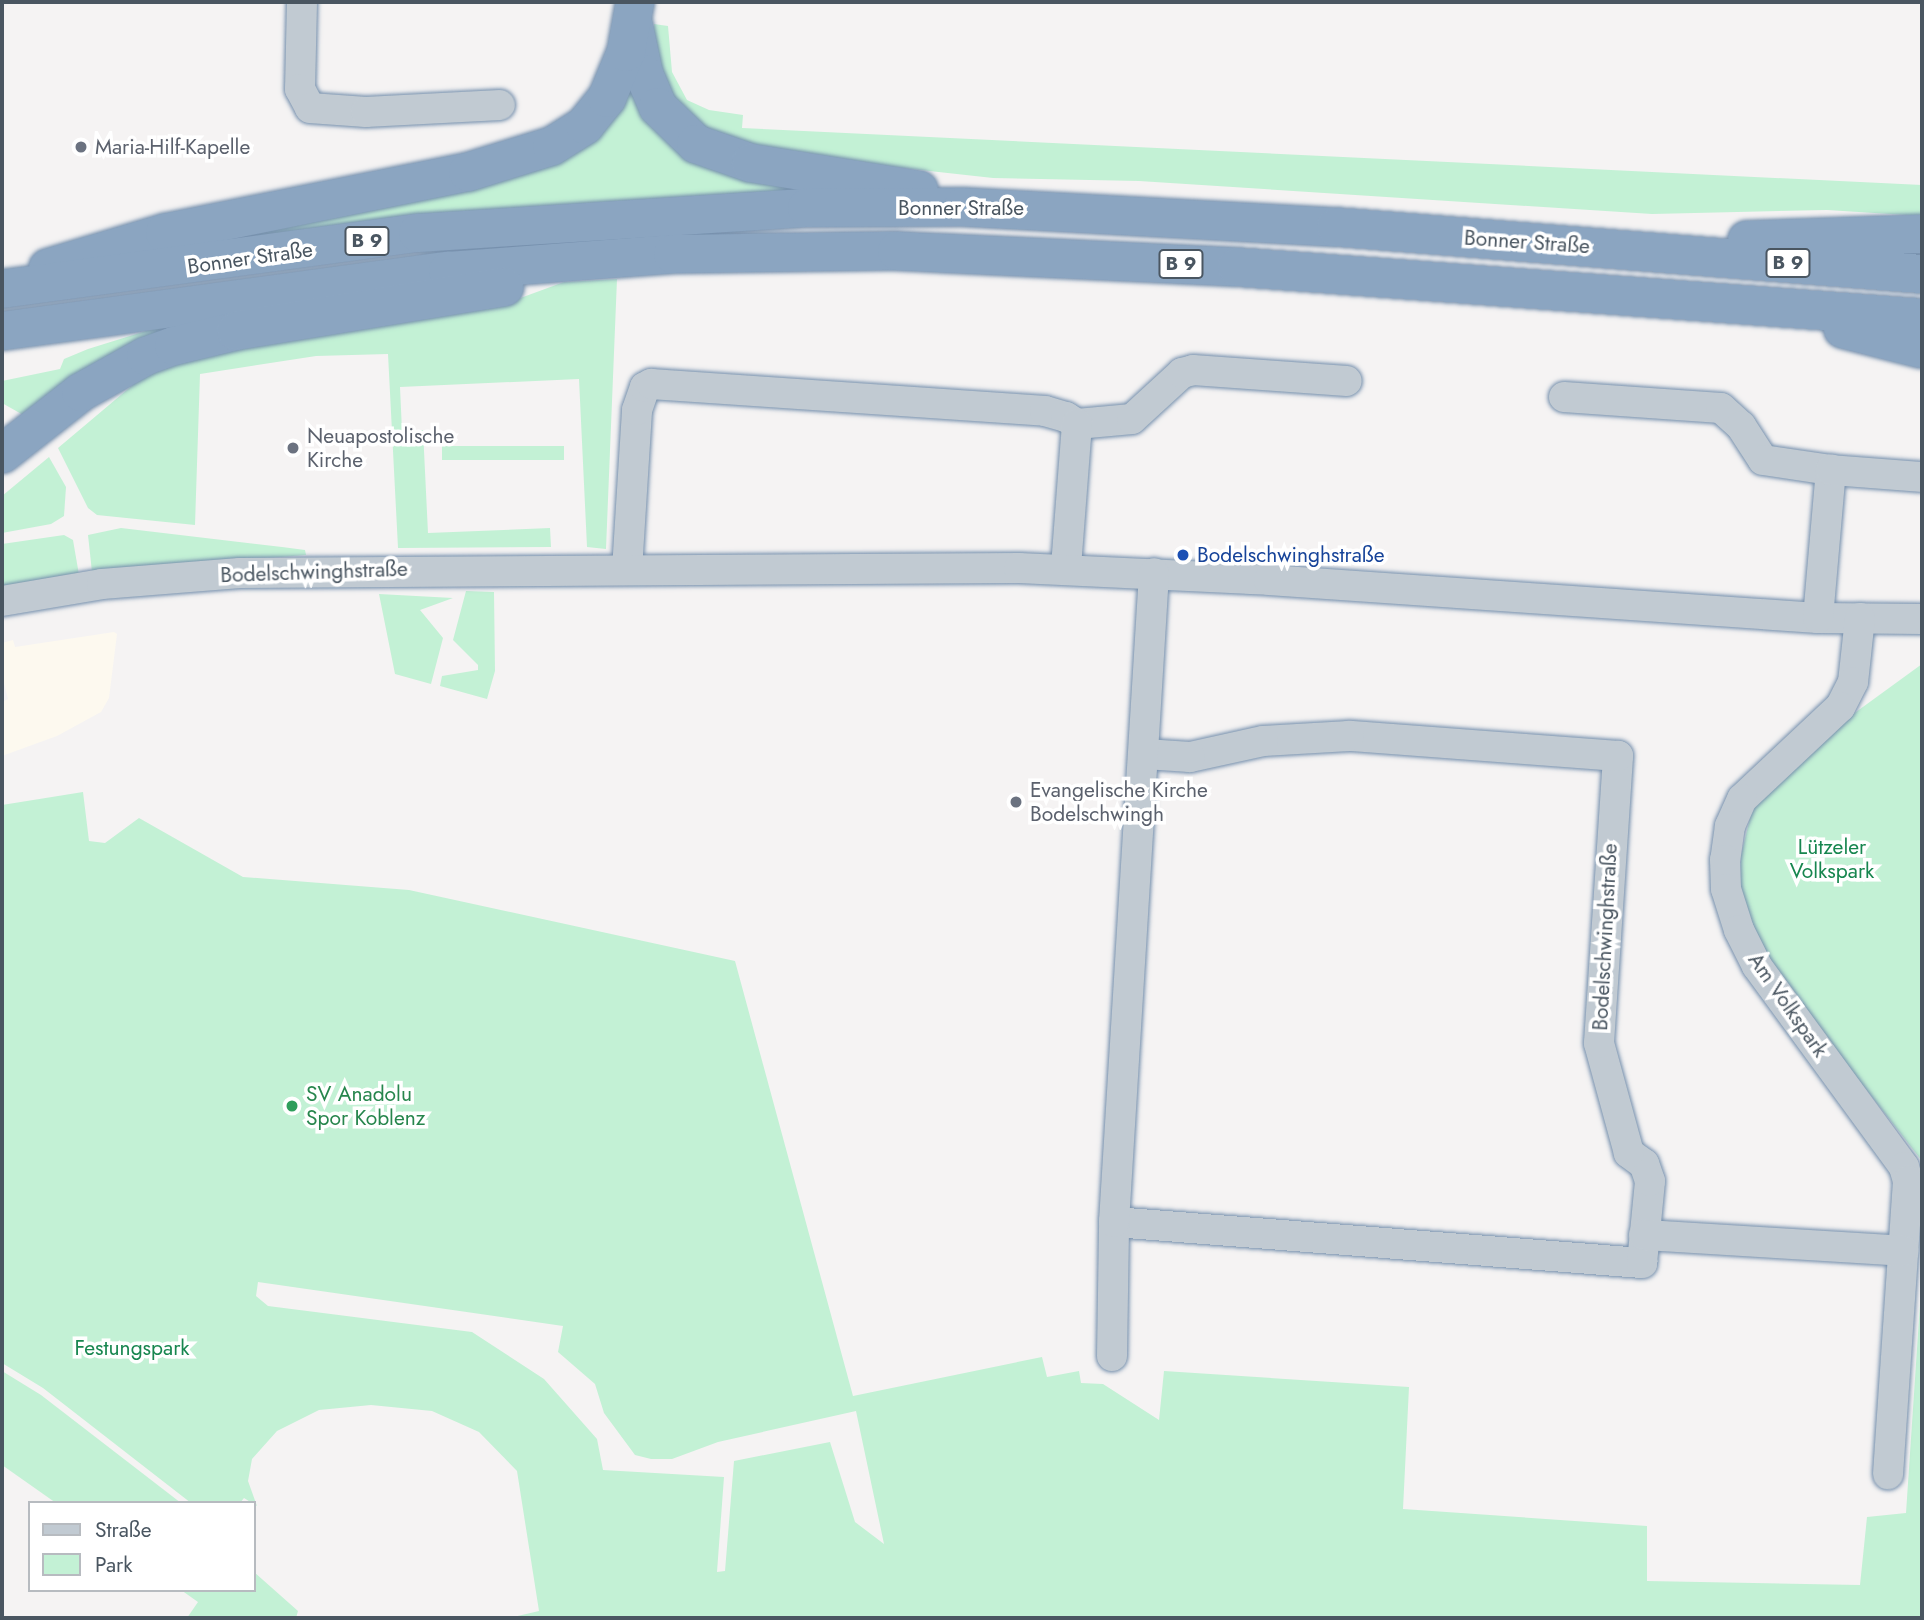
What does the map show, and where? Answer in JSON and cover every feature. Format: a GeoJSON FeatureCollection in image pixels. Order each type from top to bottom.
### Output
{"type":"FeatureCollection","features":[{"type":"Feature","properties":{"kind":"highway"},"geometry":{"type":"LineString","coordinates":[[634,14],[643,74],[658,107],[682,133],[714,153],[751,163],[1029,207]]}},
{"type":"Feature","properties":{"kind":"highway"},"geometry":{"type":"LineString","coordinates":[[2,288],[50,267],[165,233],[468,172],[552,146],[585,125],[607,98],[634,14]]}},
{"type":"Feature","properties":{"kind":"highway","name":"Bonner Straße"},"geometry":{"type":"LineString","coordinates":[[2,288],[418,233],[807,208],[1029,207],[1922,274]]}},
{"type":"Feature","properties":{"kind":"highway"},"geometry":{"type":"LineString","coordinates":[[1654,252],[1773,238],[1922,234]]}},
{"type":"Feature","properties":{"kind":"highway","name":"Bonner Straße"},"geometry":{"type":"LineString","coordinates":[[2,331],[371,278],[673,254],[897,251],[1058,256],[1922,318]]}},
{"type":"Feature","properties":{"kind":"highway"},"geometry":{"type":"LineString","coordinates":[[2,454],[81,392],[146,356],[174,346],[288,321],[489,292],[587,261]]}},
{"type":"Feature","properties":{"kind":"highway"},"geometry":{"type":"LineString","coordinates":[[1774,308],[1922,349]]}},
{"type":"Feature","properties":{"kind":"street"},"geometry":{"type":"LineString","coordinates":[[302,2],[300,89],[310,108],[366,112],[500,105]]}},
{"type":"Feature","properties":{"kind":"street"},"geometry":{"type":"LineString","coordinates":[[627,570],[637,410],[645,387],[651,384],[1045,411],[1077,424],[1132,419],[1182,373],[1193,370],[1347,382]]}},
{"type":"Feature","properties":{"kind":"street"},"geometry":{"type":"LineString","coordinates":[[1564,397],[1721,408],[1741,426],[1763,460],[1831,470],[1922,477]]}},
{"type":"Feature","properties":{"kind":"street"},"geometry":{"type":"LineString","coordinates":[[1066,568],[1077,424]]}},
{"type":"Feature","properties":{"kind":"street"},"geometry":{"type":"LineString","coordinates":[[1818,618],[1831,470]]}},
{"type":"Feature","properties":{"kind":"street","name":"Bodelschwinghstraße"},"geometry":{"type":"LineString","coordinates":[[2,601],[87,586],[240,573],[1066,568],[1818,618],[1922,619]]}},
{"type":"Feature","properties":{"kind":"street"},"geometry":{"type":"LineString","coordinates":[[1112,1356],[1114,1222],[1145,754],[1154,573]]}},
{"type":"Feature","properties":{"kind":"street","name":"Am Volkspark"},"geometry":{"type":"LineString","coordinates":[[1860,618],[1853,682],[1840,707],[1742,799],[1730,826],[1726,889],[1739,930],[1757,966],[1904,1167],[1908,1181],[1888,1474]]}},
{"type":"Feature","properties":{"kind":"street","name":"Bodelschwinghstraße"},"geometry":{"type":"LineString","coordinates":[[1114,1222],[1642,1263],[1650,1181],[1644,1164],[1629,1153],[1599,1043],[1618,756],[1349,736],[1263,741],[1190,757],[1145,754]]}},
{"type":"Feature","properties":{"kind":"street"},"geometry":{"type":"LineString","coordinates":[[1644,1235],[1904,1251]]}},
{"type":"Feature","properties":{"kind":"shaded area"},"geometry":{"type":"Polygon","coordinates":[[[114,632],[117,634],[109,698],[101,712],[57,736],[2,756],[2,702],[8,699],[2,675],[2,643],[13,640],[15,647],[114,632]]]}},
{"type":"Feature","properties":{"kind":"green space"},"geometry":{"type":"Polygon","coordinates":[[[654,24],[668,26],[672,72],[687,100],[709,110],[743,115],[742,128],[1922,185],[1922,216],[1827,210],[1652,214],[1139,181],[993,178],[757,152],[684,122],[651,46],[654,24]]]}},
{"type":"Feature","properties":{"kind":"green space"},"geometry":{"type":"Polygon","coordinates":[[[627,80],[648,114],[850,186],[153,253],[514,173],[627,80]]]}},
{"type":"Feature","properties":{"kind":"green space"},"geometry":{"type":"Polygon","coordinates":[[[617,279],[606,549],[587,547],[579,379],[400,387],[402,431],[423,430],[428,533],[550,528],[551,547],[398,548],[388,354],[316,356],[200,374],[195,525],[97,515],[88,508],[58,448],[147,373],[202,350],[515,300],[564,282],[617,279]]]}},
{"type":"Feature","properties":{"kind":"green space"},"geometry":{"type":"Polygon","coordinates":[[[350,302],[25,416],[2,403],[2,381],[60,369],[64,359],[88,349],[191,317],[350,302]]]}},
{"type":"Feature","properties":{"kind":"green space"},"geometry":{"type":"Polygon","coordinates":[[[442,446],[564,446],[564,460],[442,460],[442,446]]]}},
{"type":"Feature","properties":{"kind":"green space"},"geometry":{"type":"Polygon","coordinates":[[[49,457],[66,487],[64,516],[51,524],[2,533],[2,496],[49,457]]]}},
{"type":"Feature","properties":{"kind":"green space"},"geometry":{"type":"Polygon","coordinates":[[[121,528],[305,550],[306,555],[92,572],[88,535],[121,528]]]}},
{"type":"Feature","properties":{"kind":"green space"},"geometry":{"type":"Polygon","coordinates":[[[64,535],[73,540],[79,575],[2,589],[2,544],[64,535]]]}},
{"type":"Feature","properties":{"kind":"green space"},"geometry":{"type":"Polygon","coordinates":[[[466,591],[494,592],[495,671],[487,699],[440,686],[442,676],[478,670],[478,665],[453,640],[466,591]]]}},
{"type":"Feature","properties":{"kind":"green space"},"geometry":{"type":"Polygon","coordinates":[[[379,594],[453,598],[420,610],[443,638],[431,684],[395,674],[379,594]]]}},
{"type":"Feature","properties":{"kind":"green space","name":"Lützeler Volkspark"},"geometry":{"type":"Polygon","coordinates":[[[1922,664],[1922,1161],[1765,960],[1740,886],[1741,855],[1754,802],[1834,728],[1922,664]]]}},
{"type":"Feature","properties":{"kind":"green space","name":"Festungspark"},"geometry":{"type":"Polygon","coordinates":[[[83,792],[89,841],[105,843],[139,818],[243,877],[409,890],[735,961],[853,1396],[1042,1357],[1047,1377],[1079,1371],[1081,1383],[1103,1384],[1159,1420],[1164,1371],[1409,1387],[1403,1509],[1647,1526],[1647,1581],[1860,1585],[1867,1517],[1906,1513],[1922,1274],[1922,1618],[509,1618],[539,1611],[517,1471],[479,1432],[432,1411],[371,1405],[319,1410],[277,1431],[252,1459],[248,1481],[255,1501],[244,1498],[242,1501],[188,1501],[43,1388],[2,1363],[2,805],[83,792]],[[258,1282],[256,1296],[268,1306],[472,1332],[544,1379],[597,1439],[603,1470],[724,1477],[717,1572],[725,1571],[734,1461],[830,1442],[855,1522],[884,1544],[856,1411],[718,1442],[672,1459],[651,1459],[635,1455],[604,1413],[595,1384],[558,1352],[563,1326],[258,1282]]]}},
{"type":"Feature","properties":{"kind":"green space"},"geometry":{"type":"Polygon","coordinates":[[[2,1371],[41,1395],[178,1501],[53,1501],[2,1465],[2,1371]]]}},
{"type":"Feature","properties":{"kind":"green space"},"geometry":{"type":"Polygon","coordinates":[[[256,1574],[298,1611],[296,1618],[187,1618],[198,1602],[184,1592],[256,1592],[256,1574]]]}},
{"type":"Feature","properties":{"kind":"place","name":"Maria-Hilf-Kapelle"},"geometry":{"type":"Point","coordinates":[81,147]}},
{"type":"Feature","properties":{"kind":"place","name":"Neuapostolische Kirche"},"geometry":{"type":"Point","coordinates":[293,448]}},
{"type":"Feature","properties":{"kind":"place","name":"Bodelschwinghstraße"},"geometry":{"type":"Point","coordinates":[1183,555]}},
{"type":"Feature","properties":{"kind":"place","name":"Evangelische Kirche Bodelschwingh"},"geometry":{"type":"Point","coordinates":[1016,802]}},
{"type":"Feature","properties":{"kind":"place","name":"SV Anadolu Spor Koblenz"},"geometry":{"type":"Point","coordinates":[292,1106]}}]}
